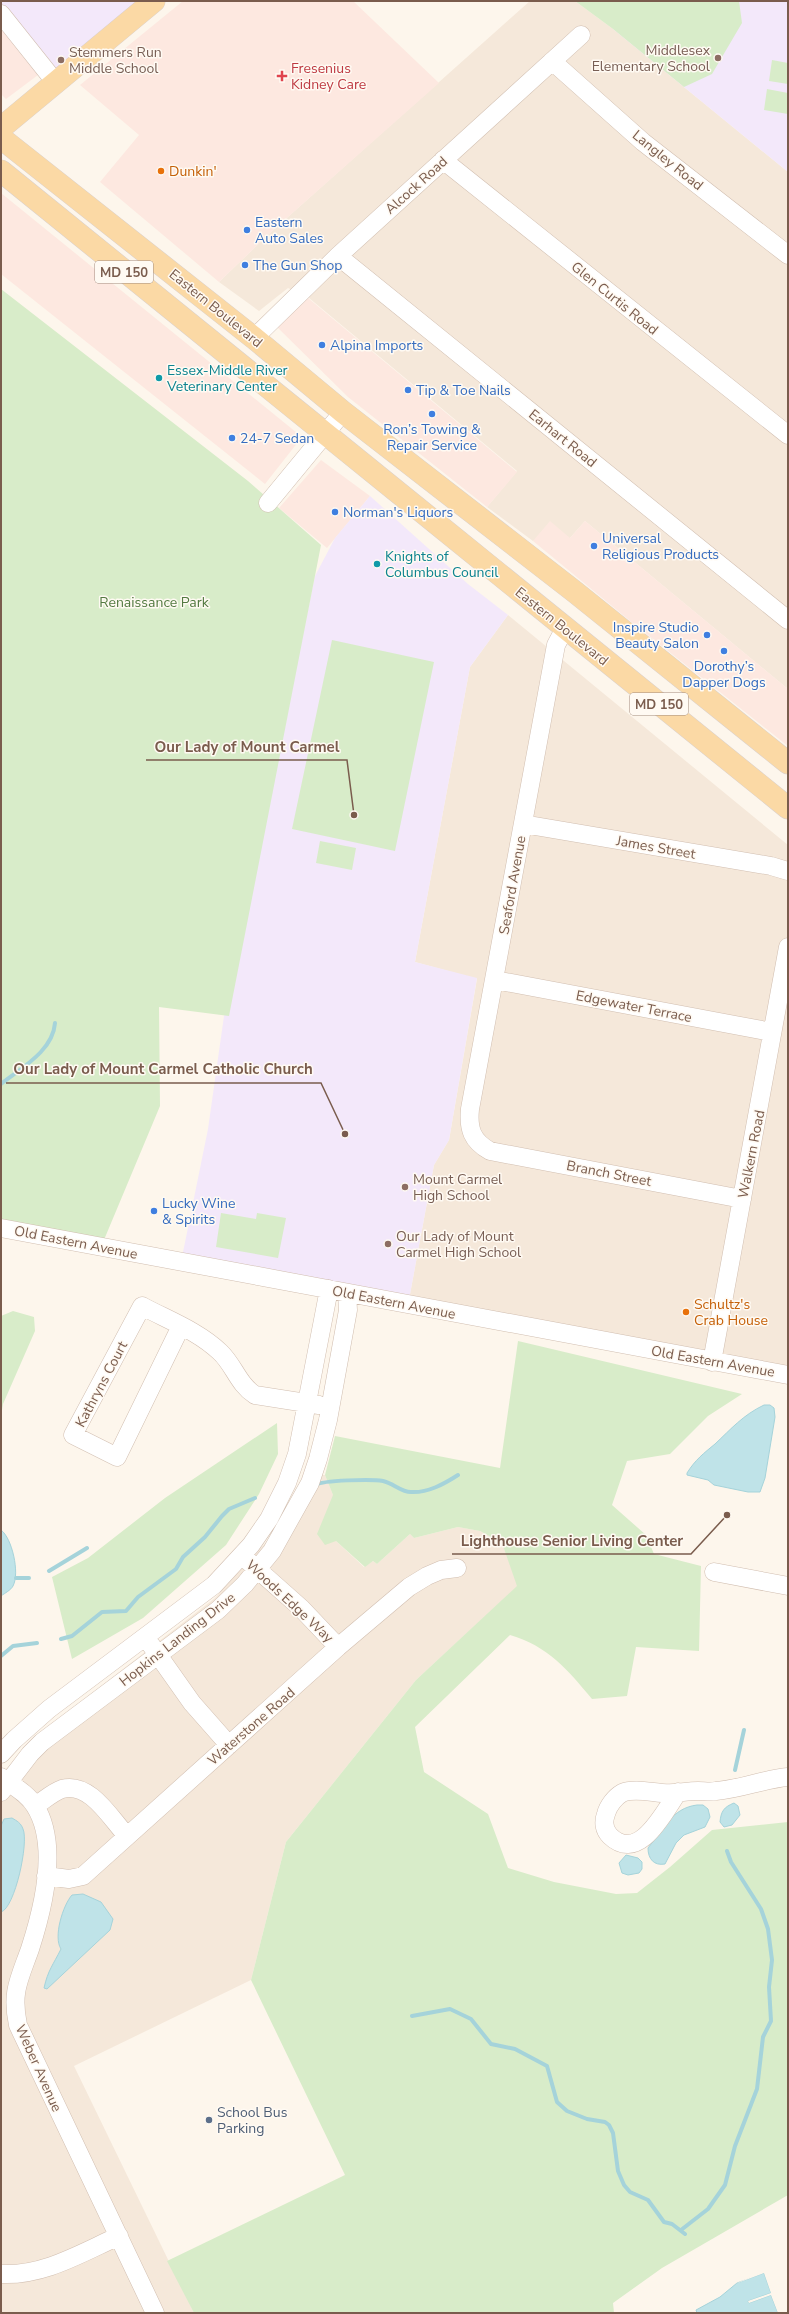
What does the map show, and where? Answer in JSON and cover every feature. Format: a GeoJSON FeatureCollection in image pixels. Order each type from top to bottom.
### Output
{"type":"FeatureCollection","features":[{"type":"Feature","properties":{"kind":"main road"},"geometry":{"type":"LineString","coordinates":[[1,128],[154,1]]}},
{"type":"Feature","properties":{"kind":"main road","name":"Eastern Boulevard"},"geometry":{"type":"LineString","coordinates":[[1,138],[254,338],[343,412],[581,597],[788,763]]}},
{"type":"Feature","properties":{"kind":"main road","name":"Eastern Boulevard"},"geometry":{"type":"LineString","coordinates":[[1,171],[788,808]]}},
{"type":"Feature","properties":{"kind":"street"},"geometry":{"type":"LineString","coordinates":[[1,14],[56,83]]}},
{"type":"Feature","properties":{"kind":"street","name":"Alcock Road"},"geometry":{"type":"LineString","coordinates":[[254,338],[338,256],[581,34]]}},
{"type":"Feature","properties":{"kind":"street","name":"Langley Road"},"geometry":{"type":"LineString","coordinates":[[552,60],[643,142],[788,256]]}},
{"type":"Feature","properties":{"kind":"street","name":"Glen Curtis Road"},"geometry":{"type":"LineString","coordinates":[[443,160],[788,435]]}},
{"type":"Feature","properties":{"kind":"street","name":"Earhart Road"},"geometry":{"type":"LineString","coordinates":[[338,256],[788,620]]}},
{"type":"Feature","properties":{"kind":"street"},"geometry":{"type":"LineString","coordinates":[[268,503],[324,433],[343,412]]}},
{"type":"Feature","properties":{"kind":"street","name":"Seaford Avenue"},"geometry":{"type":"LineString","coordinates":[[477,1143],[471,1133],[469,1119],[556,646],[565,628]]}},
{"type":"Feature","properties":{"kind":"street","name":"James Street"},"geometry":{"type":"LineString","coordinates":[[523,824],[771,866],[788,871]]}},
{"type":"Feature","properties":{"kind":"street","name":"Walkern Road"},"geometry":{"type":"LineString","coordinates":[[712,1362],[788,947]]}},
{"type":"Feature","properties":{"kind":"street","name":"Edgewater Terrace"},"geometry":{"type":"LineString","coordinates":[[495,980],[772,1032]]}},
{"type":"Feature","properties":{"kind":"street","name":"Branch Street"},"geometry":{"type":"LineString","coordinates":[[477,1143],[490,1151],[742,1198]]}},
{"type":"Feature","properties":{"kind":"street","name":"Old Eastern Avenue"},"geometry":{"type":"LineString","coordinates":[[1,1228],[788,1375]]}},
{"type":"Feature","properties":{"kind":"street","name":"Hopkins Landing Drive"},"geometry":{"type":"LineString","coordinates":[[1,1754],[14,1740],[49,1709],[214,1586],[241,1556],[269,1519],[288,1483],[297,1454],[329,1289]]}},
{"type":"Feature","properties":{"kind":"street","name":"Hopkins Landing Drive"},"geometry":{"type":"LineString","coordinates":[[3,1783],[42,1742],[218,1610],[258,1568],[282,1534],[310,1483],[318,1459],[330,1407],[348,1310],[347,1293]]}},
{"type":"Feature","properties":{"kind":"street","name":"Kathryns Court"},"geometry":{"type":"LineString","coordinates":[[181,1326],[117,1457],[74,1435],[142,1306],[181,1326],[200,1336],[221,1353],[242,1384],[254,1395],[330,1407]]}},
{"type":"Feature","properties":{"kind":"street","name":"Woods Edge Way"},"geometry":{"type":"LineString","coordinates":[[241,1556],[258,1568],[301,1608],[338,1647]]}},
{"type":"Feature","properties":{"kind":"street","name":"Waterstone Road"},"geometry":{"type":"LineString","coordinates":[[46,1876],[69,1879],[83,1876],[338,1647],[409,1587],[427,1576],[441,1570],[457,1568]]}},
{"type":"Feature","properties":{"kind":"street"},"geometry":{"type":"LineString","coordinates":[[714,1572],[788,1586]]}},
{"type":"Feature","properties":{"kind":"street"},"geometry":{"type":"LineString","coordinates":[[146,1638],[192,1703],[229,1745]]}},
{"type":"Feature","properties":{"kind":"street"},"geometry":{"type":"LineString","coordinates":[[678,1792],[716,1791],[770,1779],[788,1777]]}},
{"type":"Feature","properties":{"kind":"street","name":"Weber Avenue"},"geometry":{"type":"LineString","coordinates":[[3,1783],[20,1790],[35,1806],[42,1819],[49,1845],[46,1876],[30,1947],[17,1983],[14,1999],[18,2025],[155,2313]]}},
{"type":"Feature","properties":{"kind":"street"},"geometry":{"type":"LineString","coordinates":[[35,1806],[60,1790],[70,1788],[79,1789],[95,1800],[127,1836]]}},
{"type":"Feature","properties":{"kind":"street"},"geometry":{"type":"LineString","coordinates":[[1,2274],[25,2274],[43,2270],[119,2236]]}},
{"type":"Feature","properties":{"kind":"shaded area","name":"Stemmers Run Middle School"},"geometry":{"type":"Polygon","coordinates":[[[1,1],[154,1],[56,83],[1,14],[1,1]]]}},
{"type":"Feature","properties":{"kind":"shaded area"},"geometry":{"type":"Polygon","coordinates":[[[183,1],[353,1],[439,83],[271,232],[219,282],[100,182],[139,135],[80,85],[183,1]]]}},
{"type":"Feature","properties":{"kind":"shaded area"},"geometry":{"type":"Polygon","coordinates":[[[530,1],[575,1],[613,29],[788,172],[788,689],[585,521],[570,538],[538,538],[533,541],[487,507],[517,471],[309,298],[288,288],[259,311],[219,282],[271,232],[530,1]]]}},
{"type":"Feature","properties":{"kind":"shaded area","name":"Middlesex Elementary School"},"geometry":{"type":"Polygon","coordinates":[[[640,1],[788,1],[788,172],[613,29],[640,1]]]}},
{"type":"Feature","properties":{"kind":"shaded area"},"geometry":{"type":"Polygon","coordinates":[[[1,28],[38,75],[6,99],[1,94],[1,28]]]}},
{"type":"Feature","properties":{"kind":"shaded area"},"geometry":{"type":"Polygon","coordinates":[[[1,193],[302,437],[265,484],[1,274],[1,193]]]}},
{"type":"Feature","properties":{"kind":"shaded area"},"geometry":{"type":"Polygon","coordinates":[[[308,298],[517,472],[487,507],[348,397],[277,327],[308,298]]]}},
{"type":"Feature","properties":{"kind":"shaded area"},"geometry":{"type":"Polygon","coordinates":[[[321,460],[370,496],[327,548],[279,508],[321,460]]]}},
{"type":"Feature","properties":{"kind":"shaded area"},"geometry":{"type":"Polygon","coordinates":[[[370,496],[468,584],[508,615],[470,667],[415,962],[477,978],[449,1140],[434,1165],[408,1305],[181,1262],[208,1129],[224,1016],[315,576],[335,538],[370,496]]]}},
{"type":"Feature","properties":{"kind":"shaded area"},"geometry":{"type":"Polygon","coordinates":[[[550,521],[570,538],[585,521],[788,689],[788,746],[629,620],[533,541],[550,521]]]}},
{"type":"Feature","properties":{"kind":"shaded area"},"geometry":{"type":"Polygon","coordinates":[[[508,615],[788,845],[788,1372],[408,1305],[434,1165],[449,1140],[477,979],[415,962],[470,667],[508,615]]]}},
{"type":"Feature","properties":{"kind":"shaded area"},"geometry":{"type":"Polygon","coordinates":[[[304,1474],[325,1475],[333,1495],[336,1541],[364,1567],[373,1561],[377,1564],[410,1534],[414,1538],[458,1527],[480,1531],[502,1543],[518,1586],[416,1680],[286,1842],[251,1980],[74,2066],[194,2313],[1,2313],[1,1774],[35,1739],[70,1710],[215,1598],[277,1530],[304,1474]]]}},
{"type":"Feature","properties":{"kind":"green space"},"geometry":{"type":"Polygon","coordinates":[[[575,1],[739,1],[742,23],[712,74],[684,87],[613,29],[575,1]]]}},
{"type":"Feature","properties":{"kind":"green space"},"geometry":{"type":"Polygon","coordinates":[[[772,60],[788,63],[788,84],[769,81],[772,60]]]}},
{"type":"Feature","properties":{"kind":"green space"},"geometry":{"type":"Polygon","coordinates":[[[767,89],[788,93],[788,114],[764,110],[767,89]]]}},
{"type":"Feature","properties":{"kind":"green space","name":"Renaissance Park"},"geometry":{"type":"Polygon","coordinates":[[[1,289],[248,481],[321,545],[229,1016],[159,1007],[160,1106],[101,1247],[1,1228],[1,289]]]}},
{"type":"Feature","properties":{"kind":"green space"},"geometry":{"type":"Polygon","coordinates":[[[332,640],[434,662],[395,851],[292,829],[332,640]]]}},
{"type":"Feature","properties":{"kind":"green space"},"geometry":{"type":"Polygon","coordinates":[[[320,841],[356,848],[352,870],[316,863],[320,841]]]}},
{"type":"Feature","properties":{"kind":"green space"},"geometry":{"type":"Polygon","coordinates":[[[221,1213],[256,1219],[257,1213],[286,1218],[278,1258],[216,1247],[221,1213]]]}},
{"type":"Feature","properties":{"kind":"green space"},"geometry":{"type":"Polygon","coordinates":[[[13,1311],[34,1317],[35,1331],[3,1404],[1,1416],[1,1316],[13,1311]]]}},
{"type":"Feature","properties":{"kind":"green space"},"geometry":{"type":"Polygon","coordinates":[[[518,1341],[742,1394],[708,1416],[670,1454],[627,1461],[612,1505],[646,1535],[654,1554],[701,1566],[699,1651],[636,1647],[627,1696],[592,1699],[566,1669],[546,1652],[510,1635],[415,1727],[424,1772],[488,1814],[508,1868],[554,1882],[616,1894],[637,1893],[670,1867],[712,1830],[788,1822],[788,2195],[662,2268],[613,2303],[614,2313],[194,2313],[167,2261],[345,2175],[251,1980],[286,1842],[416,1680],[517,1586],[502,1543],[480,1531],[458,1527],[414,1538],[410,1534],[377,1564],[373,1561],[365,1567],[336,1541],[325,1545],[317,1534],[333,1495],[325,1475],[335,1436],[500,1468],[518,1341]]]}},
{"type":"Feature","properties":{"kind":"green space"},"geometry":{"type":"Polygon","coordinates":[[[277,1423],[278,1454],[259,1494],[226,1545],[143,1618],[72,1659],[52,1577],[88,1558],[165,1498],[277,1423]]]}},
{"type":"Feature","properties":{"kind":"water"},"geometry":{"type":"Polygon","coordinates":[[[764,1405],[770,1405],[774,1408],[775,1417],[765,1478],[760,1492],[748,1492],[714,1485],[708,1480],[687,1475],[696,1460],[743,1418],[764,1405]]]}},
{"type":"Feature","properties":{"kind":"water"},"geometry":{"type":"Polygon","coordinates":[[[1,1530],[8,1540],[14,1556],[16,1573],[13,1586],[1,1596],[1,1530]]]}},
{"type":"Feature","properties":{"kind":"water"},"geometry":{"type":"Polygon","coordinates":[[[734,1803],[738,1806],[740,1815],[732,1825],[724,1827],[720,1822],[722,1812],[725,1808],[734,1803]]]}},
{"type":"Feature","properties":{"kind":"water"},"geometry":{"type":"Polygon","coordinates":[[[697,1805],[703,1805],[708,1809],[710,1817],[705,1827],[684,1835],[676,1843],[665,1864],[658,1864],[652,1861],[648,1848],[663,1827],[681,1810],[697,1805]]]}},
{"type":"Feature","properties":{"kind":"water"},"geometry":{"type":"Polygon","coordinates":[[[12,1818],[19,1822],[23,1829],[24,1847],[20,1874],[16,1887],[6,1908],[1,1912],[1,1826],[4,1819],[12,1818]]]}},
{"type":"Feature","properties":{"kind":"water"},"geometry":{"type":"Polygon","coordinates":[[[626,1855],[638,1858],[642,1862],[642,1869],[639,1873],[628,1875],[622,1873],[619,1863],[626,1855]]]}},
{"type":"Feature","properties":{"kind":"water"},"geometry":{"type":"Polygon","coordinates":[[[83,1894],[101,1902],[113,1919],[110,1930],[47,1989],[44,1988],[49,1972],[61,1949],[58,1937],[62,1913],[72,1895],[83,1894]]]}},
{"type":"Feature","properties":{"kind":"water"},"geometry":{"type":"Polygon","coordinates":[[[764,2273],[771,2293],[748,2301],[749,2303],[771,2295],[778,2313],[697,2313],[696,2310],[720,2297],[737,2283],[764,2273]]]}},
{"type":"Feature","properties":{"kind":"pier"},"geometry":{"type":"Polygon","coordinates":[[[763,2271],[766,2272],[780,2313],[778,2313],[771,2295],[749,2303],[748,2301],[771,2293],[764,2273],[735,2284],[763,2271]]]}},
{"type":"Feature","properties":{"kind":"waterway"},"geometry":{"type":"LineString","coordinates":[[1,1084],[35,1058],[49,1042],[55,1023]]}},
{"type":"Feature","properties":{"kind":"waterway"},"geometry":{"type":"LineString","coordinates":[[316,1485],[320,1483],[337,1481],[377,1480],[387,1482],[407,1492],[417,1492],[436,1487],[458,1475]]}},
{"type":"Feature","properties":{"kind":"waterway"},"geometry":{"type":"LineString","coordinates":[[61,1639],[72,1636],[102,1612],[126,1611],[138,1597],[176,1569],[183,1557],[205,1537],[229,1509],[255,1498]]}},
{"type":"Feature","properties":{"kind":"waterway"},"geometry":{"type":"LineString","coordinates":[[49,1571],[87,1548]]}},
{"type":"Feature","properties":{"kind":"waterway"},"geometry":{"type":"LineString","coordinates":[[16,1578],[29,1578]]}},
{"type":"Feature","properties":{"kind":"waterway"},"geometry":{"type":"LineString","coordinates":[[1,1656],[13,1646],[37,1643]]}},
{"type":"Feature","properties":{"kind":"waterway"},"geometry":{"type":"LineString","coordinates":[[735,1770],[744,1730]]}},
{"type":"Feature","properties":{"kind":"waterway"},"geometry":{"type":"LineString","coordinates":[[681,2230],[708,2209],[725,2185],[735,2146],[757,2089],[763,2037],[771,2021],[769,1987],[772,1960],[768,1929],[761,1909],[731,1862],[727,1851]]}},
{"type":"Feature","properties":{"kind":"waterway"},"geometry":{"type":"LineString","coordinates":[[412,2016],[450,2009],[471,2019],[491,2044],[515,2049],[547,2066],[557,2102],[567,2111],[587,2119],[605,2122],[609,2125],[613,2133],[618,2171],[624,2185],[630,2192],[648,2200],[664,2222],[672,2224],[685,2234]]}},
{"type":"Feature","properties":{"kind":"place","name":"Middlesex Elementary School"},"geometry":{"type":"Point","coordinates":[718,58]}},
{"type":"Feature","properties":{"kind":"place","name":"Stemmers Run Middle School"},"geometry":{"type":"Point","coordinates":[61,60]}},
{"type":"Feature","properties":{"kind":"place","name":"Fresenius Kidney Care"},"geometry":{"type":"Point","coordinates":[282,76]}},
{"type":"Feature","properties":{"kind":"place","name":"Dunkin'"},"geometry":{"type":"Point","coordinates":[161,171]}},
{"type":"Feature","properties":{"kind":"place","name":"Eastern Auto Sales"},"geometry":{"type":"Point","coordinates":[247,230]}},
{"type":"Feature","properties":{"kind":"place","name":"The Gun Shop"},"geometry":{"type":"Point","coordinates":[245,265]}},
{"type":"Feature","properties":{"kind":"place","name":"Alpina Imports"},"geometry":{"type":"Point","coordinates":[322,345]}},
{"type":"Feature","properties":{"kind":"place","name":"Essex-Middle River Veterinary Center"},"geometry":{"type":"Point","coordinates":[159,378]}},
{"type":"Feature","properties":{"kind":"place","name":"Tip & Toe Nails"},"geometry":{"type":"Point","coordinates":[408,390]}},
{"type":"Feature","properties":{"kind":"place","name":"Ron’s Towing & Repair Service"},"geometry":{"type":"Point","coordinates":[432,414]}},
{"type":"Feature","properties":{"kind":"place","name":"24-7 Sedan"},"geometry":{"type":"Point","coordinates":[232,438]}},
{"type":"Feature","properties":{"kind":"place","name":"Norman's Liquors"},"geometry":{"type":"Point","coordinates":[335,512]}},
{"type":"Feature","properties":{"kind":"place","name":"Universal Religious Products"},"geometry":{"type":"Point","coordinates":[594,546]}},
{"type":"Feature","properties":{"kind":"place","name":"Knights of Columbus Council"},"geometry":{"type":"Point","coordinates":[377,564]}},
{"type":"Feature","properties":{"kind":"place","name":"Inspire Studio Beauty Salon"},"geometry":{"type":"Point","coordinates":[707,635]}},
{"type":"Feature","properties":{"kind":"place","name":"Dorothy’s Dapper Dogs"},"geometry":{"type":"Point","coordinates":[724,651]}},
{"type":"Feature","properties":{"kind":"place","name":"Our Lady of Mount Carmel"},"geometry":{"type":"Point","coordinates":[354,815]}},
{"type":"Feature","properties":{"kind":"place","name":"Our Lady of Mount Carmel Catholic Church"},"geometry":{"type":"Point","coordinates":[345,1134]}},
{"type":"Feature","properties":{"kind":"place","name":"Mount Carmel High School"},"geometry":{"type":"Point","coordinates":[405,1187]}},
{"type":"Feature","properties":{"kind":"place","name":"Lucky Wine & Spirits"},"geometry":{"type":"Point","coordinates":[154,1211]}},
{"type":"Feature","properties":{"kind":"place","name":"Our Lady of Mount Carmel High School"},"geometry":{"type":"Point","coordinates":[388,1244]}},
{"type":"Feature","properties":{"kind":"place","name":"Schultz's Crab House"},"geometry":{"type":"Point","coordinates":[686,1312]}},
{"type":"Feature","properties":{"kind":"place","name":"Lighthouse Senior Living Center"},"geometry":{"type":"Point","coordinates":[727,1515]}},
{"type":"Feature","properties":{"kind":"place","name":"School Bus Parking"},"geometry":{"type":"Point","coordinates":[209,2120]}}]}
